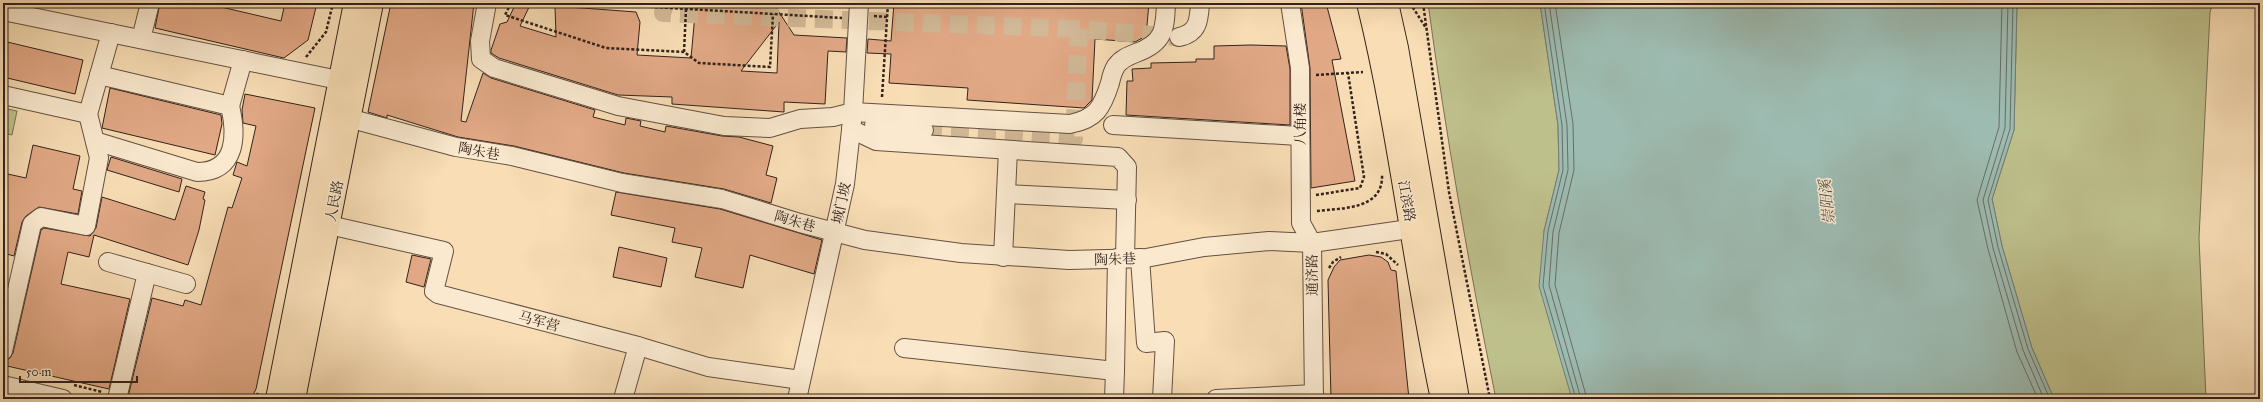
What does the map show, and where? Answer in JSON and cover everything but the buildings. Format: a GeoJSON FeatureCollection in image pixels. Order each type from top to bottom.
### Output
{"type":"FeatureCollection","features":[{"type":"Feature","properties":{"kind":"main road","name":"人民路"},"geometry":{"type":"LineString","coordinates":[[349,82],[355,3]]}},
{"type":"Feature","properties":{"kind":"main road","name":"人民路"},"geometry":{"type":"LineString","coordinates":[[277,399],[349,82],[372,3]]}},
{"type":"Feature","properties":{"kind":"main road","name":"江滨路"},"geometry":{"type":"LineString","coordinates":[[1368,3],[1458,399]]}},
{"type":"Feature","properties":{"kind":"main road","name":"江滨路"},"geometry":{"type":"LineString","coordinates":[[1387,3],[1420,228],[1442,399]]}},
{"type":"Feature","properties":{"kind":"main road","name":"人民路"},"geometry":{"type":"LineString","coordinates":[[294,399],[329,225],[342,116]]}},
{"type":"Feature","properties":{"kind":"street"},"geometry":{"type":"LineString","coordinates":[[141,39],[150,3]]}},
{"type":"Feature","properties":{"kind":"street"},"geometry":{"type":"LineString","coordinates":[[487,3],[480,41],[481,59],[494,68],[618,106],[724,126],[770,128],[800,119],[833,117],[852,121],[924,130]]}},
{"type":"Feature","properties":{"kind":"street"},"geometry":{"type":"LineString","coordinates":[[852,121],[1070,124],[1086,121],[1098,110],[1102,103],[1115,67],[1128,56],[1151,47],[1161,38],[1165,21],[1166,3]]}},
{"type":"Feature","properties":{"kind":"street"},"geometry":{"type":"LineString","coordinates":[[1179,37],[1190,34],[1196,28],[1200,3]]}},
{"type":"Feature","properties":{"kind":"street","name":"八角楼"},"geometry":{"type":"LineString","coordinates":[[1290,3],[1300,68],[1299,136],[1301,223],[1312,243]]}},
{"type":"Feature","properties":{"kind":"street","name":"城门坡"},"geometry":{"type":"LineString","coordinates":[[797,399],[845,184],[865,6]]}},
{"type":"Feature","properties":{"kind":"street"},"geometry":{"type":"LineString","coordinates":[[3,11],[349,82]]}},
{"type":"Feature","properties":{"kind":"street"},"geometry":{"type":"LineString","coordinates":[[3,350],[32,224],[41,216],[86,226],[99,158],[88,114],[111,33]]}},
{"type":"Feature","properties":{"kind":"street"},"geometry":{"type":"LineString","coordinates":[[95,141],[197,172],[204,172],[215,168],[226,160],[232,148],[235,135],[230,106],[243,60]]}},
{"type":"Feature","properties":{"kind":"street"},"geometry":{"type":"LineString","coordinates":[[99,75],[230,106]]}},
{"type":"Feature","properties":{"kind":"street"},"geometry":{"type":"LineString","coordinates":[[3,95],[88,114]]}},
{"type":"Feature","properties":{"kind":"street","name":"陶朱巷"},"geometry":{"type":"LineString","coordinates":[[342,116],[456,147],[512,156],[622,183],[722,199],[834,232],[879,242],[961,254],[1069,260],[1127,258],[1204,247],[1269,241],[1312,243]]}},
{"type":"Feature","properties":{"kind":"street"},"geometry":{"type":"LineString","coordinates":[[852,121],[876,141],[1118,157],[1127,167],[1127,258],[1115,371],[1114,399]]}},
{"type":"Feature","properties":{"kind":"street"},"geometry":{"type":"LineString","coordinates":[[1113,125],[1299,136]]}},
{"type":"Feature","properties":{"kind":"street"},"geometry":{"type":"LineString","coordinates":[[1003,257],[1008,150]]}},
{"type":"Feature","properties":{"kind":"street"},"geometry":{"type":"LineString","coordinates":[[1006,194],[1127,200]]}},
{"type":"Feature","properties":{"kind":"street","name":"马军营"},"geometry":{"type":"LineString","coordinates":[[329,225],[444,251],[434,291],[438,294],[638,346],[708,367],[801,380]]}},
{"type":"Feature","properties":{"kind":"street","name":"通济路"},"geometry":{"type":"LineString","coordinates":[[1314,396],[1312,243],[1420,228]]}},
{"type":"Feature","properties":{"kind":"street"},"geometry":{"type":"LineString","coordinates":[[1127,258],[1146,343],[1165,341],[1162,399]]}},
{"type":"Feature","properties":{"kind":"street"},"geometry":{"type":"LineString","coordinates":[[108,262],[186,284]]}},
{"type":"Feature","properties":{"kind":"street"},"geometry":{"type":"LineString","coordinates":[[117,399],[147,273]]}},
{"type":"Feature","properties":{"kind":"street"},"geometry":{"type":"LineString","coordinates":[[623,399],[638,346]]}},
{"type":"Feature","properties":{"kind":"street"},"geometry":{"type":"LineString","coordinates":[[904,348],[1115,371]]}},
{"type":"Feature","properties":{"kind":"street"},"geometry":{"type":"LineString","coordinates":[[3,385],[63,399]]}},
{"type":"Feature","properties":{"kind":"street"},"geometry":{"type":"LineString","coordinates":[[1216,399],[1314,396]]}},
{"type":"Feature","properties":{"kind":"path"},"geometry":{"type":"LineString","coordinates":[[511,3],[505,15],[606,48],[684,52],[699,63],[770,67],[773,14]]}},
{"type":"Feature","properties":{"kind":"path"},"geometry":{"type":"LineString","coordinates":[[585,3],[845,18]]}},
{"type":"Feature","properties":{"kind":"path"},"geometry":{"type":"LineString","coordinates":[[881,102],[888,3]]}},
{"type":"Feature","properties":{"kind":"path"},"geometry":{"type":"LineString","coordinates":[[1410,3],[1427,29]]}},
{"type":"Feature","properties":{"kind":"path"},"geometry":{"type":"LineString","coordinates":[[1423,3],[1449,192],[1490,399]]}},
{"type":"Feature","properties":{"kind":"path"},"geometry":{"type":"LineString","coordinates":[[865,6],[871,16],[887,17]]}},
{"type":"Feature","properties":{"kind":"path"},"geometry":{"type":"LineString","coordinates":[[684,52],[686,9]]}},
{"type":"Feature","properties":{"kind":"path"},"geometry":{"type":"LineString","coordinates":[[1362,66],[1364,80]]}},
{"type":"Feature","properties":{"kind":"path"},"geometry":{"type":"LineString","coordinates":[[1310,196],[1360,188],[1364,177],[1348,73]]}},
{"type":"Feature","properties":{"kind":"path"},"geometry":{"type":"LineString","coordinates":[[1313,212],[1362,205],[1370,202],[1379,192],[1382,177],[1380,168]]}},
{"type":"Feature","properties":{"kind":"path"},"geometry":{"type":"LineString","coordinates":[[1369,253],[1377,252],[1386,254],[1400,268]]}},
{"type":"Feature","properties":{"kind":"path"},"geometry":{"type":"LineString","coordinates":[[1338,258],[1346,256]]}},
{"type":"Feature","properties":{"kind":"green space"},"geometry":{"type":"Polygon","coordinates":[[[1428,3],[1540,3],[1558,125],[1559,170],[1544,231],[1572,399],[1496,399],[1442,102],[1428,3]]]}},
{"type":"Feature","properties":{"kind":"green space"},"geometry":{"type":"Polygon","coordinates":[[[2017,3],[2213,3],[2210,12],[2199,238],[2206,399],[2054,399],[2032,348],[2002,246],[1992,199],[2014,130],[2017,3]]]}},
{"type":"Feature","properties":{"kind":"green space"},"geometry":{"type":"Polygon","coordinates":[[[3,108],[17,111],[12,135],[3,133],[3,108]]]}},
{"type":"Feature","properties":{"kind":"water","name":"崇阳溪"},"geometry":{"type":"Polygon","coordinates":[[[1540,3],[2017,3],[2014,130],[1992,199],[2002,246],[2032,348],[2054,399],[1572,399],[1539,286],[1544,231],[1559,170],[1558,125],[1540,3]]]}},
{"type":"Feature","properties":{"kind":"tunnel"},"geometry":{"type":"LineString","coordinates":[[664,3],[663,13],[1079,29]]}},
{"type":"Feature","properties":{"kind":"tunnel"},"geometry":{"type":"LineString","coordinates":[[924,130],[1074,139],[1079,29],[1175,37]]}}]}
